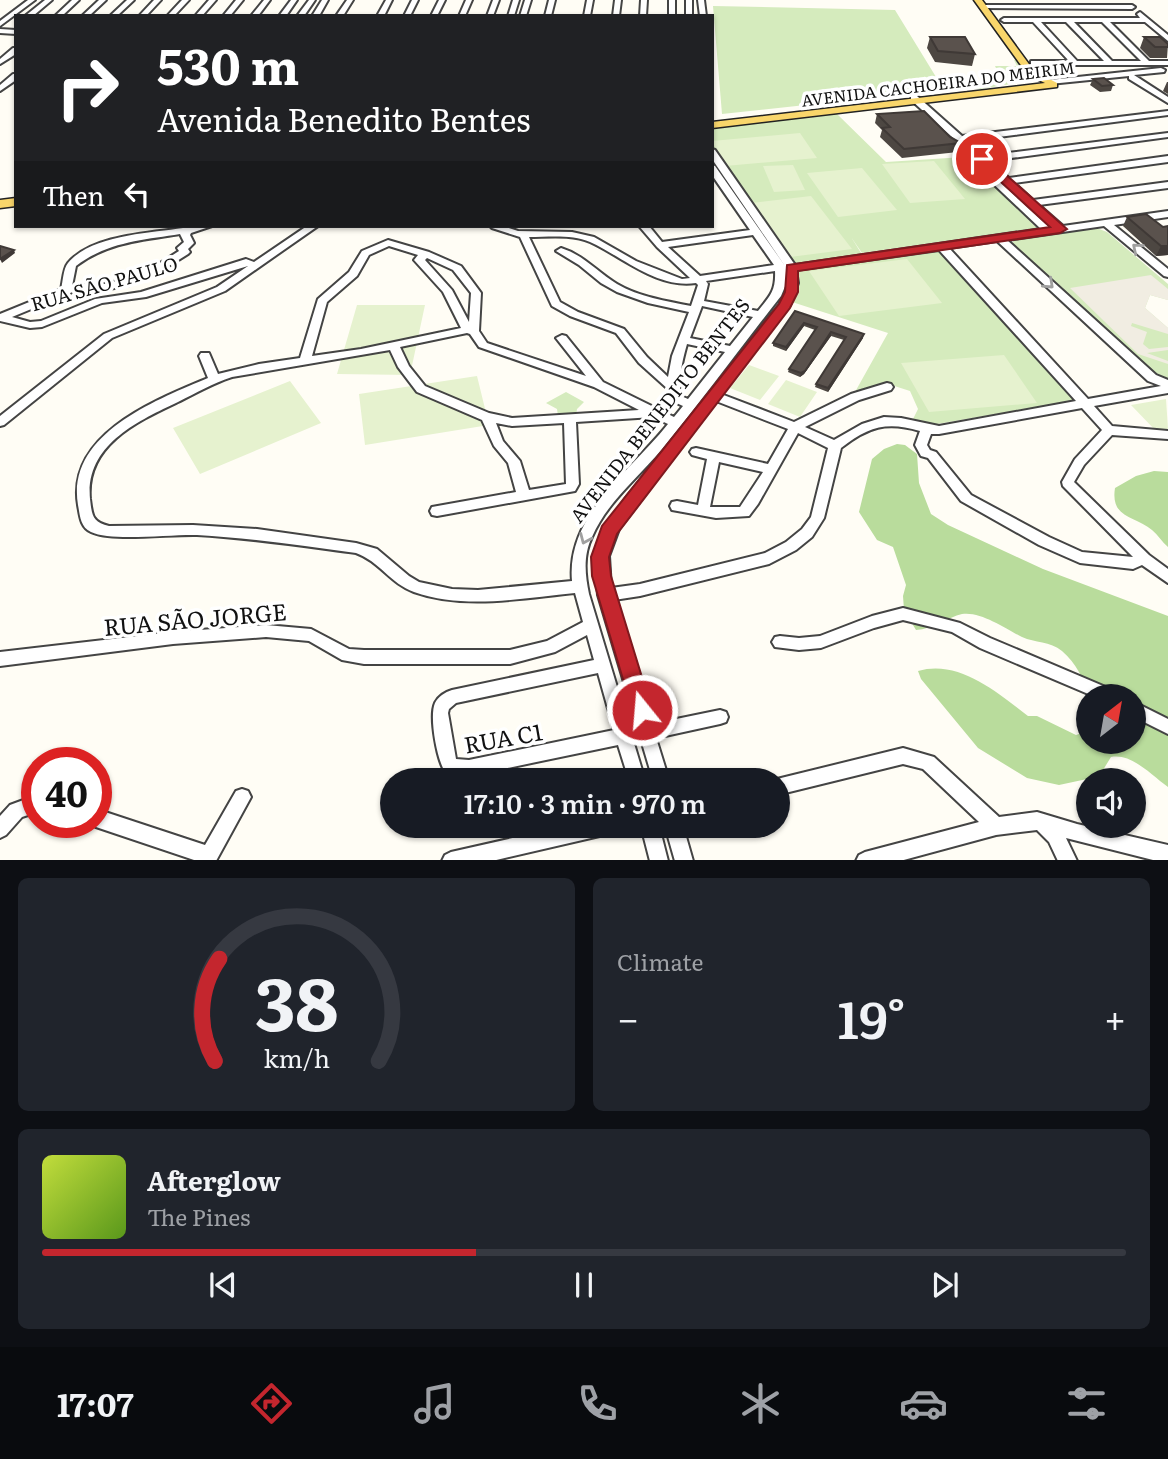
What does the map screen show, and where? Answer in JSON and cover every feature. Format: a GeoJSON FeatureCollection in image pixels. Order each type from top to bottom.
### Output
{"type":"FeatureCollection","features":[{"type":"Feature","properties":{"kind":"main road"},"geometry":{"type":"LineString","coordinates":[[986,4],[1003,20],[1042,76]]}},
{"type":"Feature","properties":{"kind":"main road"},"geometry":{"type":"LineString","coordinates":[[986,4],[1042,76]]}},
{"type":"Feature","properties":{"kind":"main road"},"geometry":{"type":"LineString","coordinates":[[1026,85],[1042,76]]}},
{"type":"Feature","properties":{"kind":"main road","name":"AVENIDA CACHOEIRA DO MEIRIM"},"geometry":{"type":"LineString","coordinates":[[714,123],[1026,85],[1042,76]]}},
{"type":"Feature","properties":{"kind":"main road","name":"AVENIDA CACHOEIRA DO MEIRIM"},"geometry":{"type":"LineString","coordinates":[[911,100],[1042,76]]}},
{"type":"Feature","properties":{"kind":"street"},"geometry":{"type":"LineString","coordinates":[[4,22],[24,0]]}},
{"type":"Feature","properties":{"kind":"street"},"geometry":{"type":"LineString","coordinates":[[14,14],[32,0]]}},
{"type":"Feature","properties":{"kind":"street"},"geometry":{"type":"LineString","coordinates":[[32,14],[49,0]]}},
{"type":"Feature","properties":{"kind":"street"},"geometry":{"type":"LineString","coordinates":[[60,14],[76,0]]}},
{"type":"Feature","properties":{"kind":"street"},"geometry":{"type":"LineString","coordinates":[[87,14],[103,0]]}},
{"type":"Feature","properties":{"kind":"street"},"geometry":{"type":"LineString","coordinates":[[115,14],[131,0]]}},
{"type":"Feature","properties":{"kind":"street"},"geometry":{"type":"LineString","coordinates":[[144,14],[158,0]]}},
{"type":"Feature","properties":{"kind":"street"},"geometry":{"type":"LineString","coordinates":[[172,14],[186,0]]}},
{"type":"Feature","properties":{"kind":"street"},"geometry":{"type":"LineString","coordinates":[[200,14],[213,0]]}},
{"type":"Feature","properties":{"kind":"street"},"geometry":{"type":"LineString","coordinates":[[228,14],[240,0]]}},
{"type":"Feature","properties":{"kind":"street"},"geometry":{"type":"LineString","coordinates":[[256,14],[267,0]]}},
{"type":"Feature","properties":{"kind":"street"},"geometry":{"type":"LineString","coordinates":[[302,13],[312,0]]}},
{"type":"Feature","properties":{"kind":"street"},"geometry":{"type":"LineString","coordinates":[[302,13],[316,13],[325,0]]}},
{"type":"Feature","properties":{"kind":"street"},"geometry":{"type":"LineString","coordinates":[[1124,0],[1168,39]]}},
{"type":"Feature","properties":{"kind":"street"},"geometry":{"type":"LineString","coordinates":[[986,4],[1132,7]]}},
{"type":"Feature","properties":{"kind":"street"},"geometry":{"type":"LineString","coordinates":[[1003,20],[1146,20]]}},
{"type":"Feature","properties":{"kind":"street"},"geometry":{"type":"LineString","coordinates":[[1035,20],[1075,63]]}},
{"type":"Feature","properties":{"kind":"street"},"geometry":{"type":"LineString","coordinates":[[1068,20],[1110,63]]}},
{"type":"Feature","properties":{"kind":"street"},"geometry":{"type":"LineString","coordinates":[[1104,20],[1147,63]]}},
{"type":"Feature","properties":{"kind":"street"},"geometry":{"type":"LineString","coordinates":[[0,32],[13,32]]}},
{"type":"Feature","properties":{"kind":"street"},"geometry":{"type":"LineString","coordinates":[[0,39],[13,32]]}},
{"type":"Feature","properties":{"kind":"street"},"geometry":{"type":"LineString","coordinates":[[1042,76],[1075,63],[1168,63]]}},
{"type":"Feature","properties":{"kind":"street"},"geometry":{"type":"LineString","coordinates":[[1121,63],[1131,75],[1168,102]]}},
{"type":"Feature","properties":{"kind":"street","name":"AVENIDA CACHOEIRA DO MEIRIM"},"geometry":{"type":"LineString","coordinates":[[1042,76],[1131,75],[1168,71]]}},
{"type":"Feature","properties":{"kind":"street"},"geometry":{"type":"LineString","coordinates":[[0,89],[14,78]]}},
{"type":"Feature","properties":{"kind":"street"},"geometry":{"type":"LineString","coordinates":[[911,100],[960,139],[982,159],[990,171],[1008,181],[1060,229]]}},
{"type":"Feature","properties":{"kind":"street"},"geometry":{"type":"LineString","coordinates":[[911,100],[990,171],[1048,231]]}},
{"type":"Feature","properties":{"kind":"street"},"geometry":{"type":"LineString","coordinates":[[960,139],[1168,113]]}},
{"type":"Feature","properties":{"kind":"street"},"geometry":{"type":"LineString","coordinates":[[982,159],[1168,135]]}},
{"type":"Feature","properties":{"kind":"street"},"geometry":{"type":"LineString","coordinates":[[714,155],[784,269]]}},
{"type":"Feature","properties":{"kind":"street"},"geometry":{"type":"LineString","coordinates":[[1008,181],[1168,159]]}},
{"type":"Feature","properties":{"kind":"street"},"geometry":{"type":"LineString","coordinates":[[714,171],[784,269]]}},
{"type":"Feature","properties":{"kind":"street"},"geometry":{"type":"LineString","coordinates":[[1033,204],[1168,185]]}},
{"type":"Feature","properties":{"kind":"street"},"geometry":{"type":"LineString","coordinates":[[502,228],[523,234],[572,235],[591,239],[632,263],[681,282],[1167,214]]}},
{"type":"Feature","properties":{"kind":"street"},"geometry":{"type":"LineString","coordinates":[[1106,223],[1168,274]]}},
{"type":"Feature","properties":{"kind":"street","name":"RUA SÃO PAULO"},"geometry":{"type":"LineString","coordinates":[[2,418],[108,336],[221,289],[310,228]]}},
{"type":"Feature","properties":{"kind":"street"},"geometry":{"type":"LineString","coordinates":[[646,228],[660,246],[703,284],[671,387]]}},
{"type":"Feature","properties":{"kind":"street"},"geometry":{"type":"LineString","coordinates":[[66,291],[71,265],[96,248],[111,242],[188,229]]}},
{"type":"Feature","properties":{"kind":"street"},"geometry":{"type":"LineString","coordinates":[[1,318],[83,285],[106,287],[138,278],[185,252],[183,248],[189,243],[185,235],[188,229]]}},
{"type":"Feature","properties":{"kind":"street"},"geometry":{"type":"LineString","coordinates":[[660,246],[755,232]]}},
{"type":"Feature","properties":{"kind":"street"},"geometry":{"type":"LineString","coordinates":[[523,234],[556,304],[574,314],[620,331],[643,360],[671,387],[676,398],[689,404]]}},
{"type":"Feature","properties":{"kind":"street"},"geometry":{"type":"LineString","coordinates":[[999,238],[1161,388]]}},
{"type":"Feature","properties":{"kind":"street"},"geometry":{"type":"LineString","coordinates":[[305,360],[322,301],[353,274],[365,253],[388,243],[425,254],[457,268],[476,293],[470,331]]}},
{"type":"Feature","properties":{"kind":"street"},"geometry":{"type":"LineString","coordinates":[[942,247],[1109,430],[1168,435]]}},
{"type":"Feature","properties":{"kind":"street"},"geometry":{"type":"LineString","coordinates":[[561,251],[588,264],[610,284],[625,292],[760,315]]}},
{"type":"Feature","properties":{"kind":"street"},"geometry":{"type":"LineString","coordinates":[[425,254],[419,260],[429,267],[455,298],[461,320],[479,341],[489,347],[598,384],[675,423]]}},
{"type":"Feature","properties":{"kind":"street","name":"RUA SÃO PAULO"},"geometry":{"type":"LineString","coordinates":[[1,318],[23,325],[44,323],[70,315],[94,302],[138,296],[246,261],[256,265]]}},
{"type":"Feature","properties":{"kind":"street","name":"AVENIDA BENEDITO BENTES"},"geometry":{"type":"LineString","coordinates":[[633,768],[582,586],[578,566],[581,544],[612,498],[638,466],[662,451],[675,423],[777,294],[784,269]]}},
{"type":"Feature","properties":{"kind":"street","name":"AVENIDA BENEDITO BENTES"},"geometry":{"type":"LineString","coordinates":[[658,768],[605,595],[600,557],[609,531],[662,451],[712,395],[785,305],[792,292],[784,269]]}},
{"type":"Feature","properties":{"kind":"street"},"geometry":{"type":"LineString","coordinates":[[470,331],[236,373],[141,413],[100,444],[83,477],[88,522],[94,528],[109,531],[193,530],[257,534],[334,544],[372,552],[416,587],[452,595],[478,596],[582,586]]}},
{"type":"Feature","properties":{"kind":"street"},"geometry":{"type":"LineString","coordinates":[[562,338],[598,384]]}},
{"type":"Feature","properties":{"kind":"street"},"geometry":{"type":"LineString","coordinates":[[684,340],[731,350]]}},
{"type":"Feature","properties":{"kind":"street"},"geometry":{"type":"LineString","coordinates":[[393,344],[404,367],[421,389],[469,411],[487,416],[512,422],[653,413]]}},
{"type":"Feature","properties":{"kind":"street"},"geometry":{"type":"LineString","coordinates":[[205,356],[215,380]]}},
{"type":"Feature","properties":{"kind":"street"},"geometry":{"type":"LineString","coordinates":[[677,506],[734,514],[744,512],[795,427],[855,397],[887,387]]}},
{"type":"Feature","properties":{"kind":"street"},"geometry":{"type":"LineString","coordinates":[[605,595],[640,590],[769,558],[791,546],[807,533],[817,518],[835,446],[849,435],[892,421],[926,430],[1086,404],[1161,388]]}},
{"type":"Feature","properties":{"kind":"street"},"geometry":{"type":"LineString","coordinates":[[712,395],[795,427],[835,446]]}},
{"type":"Feature","properties":{"kind":"street"},"geometry":{"type":"LineString","coordinates":[[487,416],[498,443],[514,461],[524,496]]}},
{"type":"Feature","properties":{"kind":"street"},"geometry":{"type":"LineString","coordinates":[[437,511],[572,486],[570,419]]}},
{"type":"Feature","properties":{"kind":"street"},"geometry":{"type":"LineString","coordinates":[[926,430],[920,445],[925,453],[932,455],[966,498],[1044,541],[1080,557],[1133,563],[1144,559]]}},
{"type":"Feature","properties":{"kind":"street"},"geometry":{"type":"LineString","coordinates":[[1109,430],[1079,463],[1068,482],[1069,486],[1144,559],[1168,577]]}},
{"type":"Feature","properties":{"kind":"street"},"geometry":{"type":"LineString","coordinates":[[696,453],[769,469]]}},
{"type":"Feature","properties":{"kind":"street"},"geometry":{"type":"LineString","coordinates":[[703,511],[714,457]]}},
{"type":"Feature","properties":{"kind":"street"},"geometry":{"type":"LineString","coordinates":[[780,642],[821,642],[872,622],[903,614],[955,627],[985,643],[1081,684]]}},
{"type":"Feature","properties":{"kind":"street","name":"RUA SÃO JORGE"},"geometry":{"type":"LineString","coordinates":[[2,661],[173,639],[266,631],[311,635],[346,655],[364,657],[510,657],[550,647],[592,625]]}},
{"type":"Feature","properties":{"kind":"street","name":"RUA C1"},"geometry":{"type":"LineString","coordinates":[[603,665],[457,695],[447,701],[440,713],[448,762],[452,767],[469,768],[624,736]]}},
{"type":"Feature","properties":{"kind":"street"},"geometry":{"type":"LineString","coordinates":[[611,694],[635,688]]}},
{"type":"Feature","properties":{"kind":"street"},"geometry":{"type":"LineString","coordinates":[[1146,715],[1168,727]]}},
{"type":"Feature","properties":{"kind":"street"},"geometry":{"type":"LineString","coordinates":[[648,732],[720,717]]}},
{"type":"Feature","properties":{"kind":"street"},"geometry":{"type":"LineString","coordinates":[[790,784],[903,756],[928,763],[996,826]]}},
{"type":"Feature","properties":{"kind":"street"},"geometry":{"type":"LineString","coordinates":[[112,824],[207,858],[242,797]]}},
{"type":"Feature","properties":{"kind":"street"},"geometry":{"type":"LineString","coordinates":[[0,829],[21,809]]}},
{"type":"Feature","properties":{"kind":"street"},"geometry":{"type":"LineString","coordinates":[[1037,821],[1055,836],[1068,860]]}},
{"type":"Feature","properties":{"kind":"street"},"geometry":{"type":"LineString","coordinates":[[866,860],[996,826],[1037,821],[1168,854]]}},
{"type":"Feature","properties":{"kind":"street"},"geometry":{"type":"LineString","coordinates":[[451,860],[550,838]]}},
{"type":"Feature","properties":{"kind":"street"},"geometry":{"type":"LineString","coordinates":[[653,838],[659,860]]}},
{"type":"Feature","properties":{"kind":"street"},"geometry":{"type":"LineString","coordinates":[[678,838],[684,860]]}},
{"type":"Feature","properties":{"kind":"green space"},"geometry":{"type":"Polygon","coordinates":[[[713,6],[895,10],[944,90],[722,114],[713,6]]]}},
{"type":"Feature","properties":{"kind":"green space"},"geometry":{"type":"Polygon","coordinates":[[[1014,60],[1021,61],[1035,80],[980,89],[963,86],[995,79],[1002,81],[995,66],[1017,66],[1014,60]]]}},
{"type":"Feature","properties":{"kind":"green space"},"geometry":{"type":"Polygon","coordinates":[[[837,114],[886,162],[964,157],[1037,228],[862,253],[851,237],[863,256],[794,266],[714,152],[714,126],[837,114]]]}},
{"type":"Feature","properties":{"kind":"green space"},"geometry":{"type":"Polygon","coordinates":[[[800,133],[817,158],[725,166],[714,141],[800,133]]]}},
{"type":"Feature","properties":{"kind":"green space"},"geometry":{"type":"Polygon","coordinates":[[[934,161],[965,199],[910,203],[882,164],[934,161]]]}},
{"type":"Feature","properties":{"kind":"green space"},"geometry":{"type":"Polygon","coordinates":[[[793,165],[805,190],[774,192],[763,166],[793,165]]]}},
{"type":"Feature","properties":{"kind":"green space"},"geometry":{"type":"Polygon","coordinates":[[[862,168],[897,210],[838,217],[807,173],[862,168]]]}},
{"type":"Feature","properties":{"kind":"green space"},"geometry":{"type":"Polygon","coordinates":[[[811,196],[852,249],[790,257],[752,203],[811,196]]]}},
{"type":"Feature","properties":{"kind":"green space"},"geometry":{"type":"Polygon","coordinates":[[[1094,227],[1107,232],[1168,284],[1168,300],[1150,295],[1145,308],[1168,328],[1168,386],[1160,384],[1012,244],[1015,238],[1094,227]]]}},
{"type":"Feature","properties":{"kind":"green space"},"geometry":{"type":"Polygon","coordinates":[[[941,249],[1078,400],[931,425],[912,421],[918,409],[910,391],[885,383],[855,392],[888,333],[792,302],[798,289],[797,270],[941,249]]]}},
{"type":"Feature","properties":{"kind":"green space"},"geometry":{"type":"Polygon","coordinates":[[[907,259],[942,303],[839,316],[809,271],[907,259]]]}},
{"type":"Feature","properties":{"kind":"green space"},"geometry":{"type":"Polygon","coordinates":[[[357,305],[425,305],[410,375],[337,374],[357,305]]]}},
{"type":"Feature","properties":{"kind":"green space"},"geometry":{"type":"Polygon","coordinates":[[[1004,355],[1037,403],[929,412],[901,363],[1004,355]]]}},
{"type":"Feature","properties":{"kind":"green space"},"geometry":{"type":"Polygon","coordinates":[[[749,365],[779,376],[760,400],[730,388],[749,365]]]}},
{"type":"Feature","properties":{"kind":"green space"},"geometry":{"type":"Polygon","coordinates":[[[477,376],[489,425],[365,445],[359,394],[477,376]]]}},
{"type":"Feature","properties":{"kind":"green space"},"geometry":{"type":"Polygon","coordinates":[[[786,380],[817,392],[800,417],[768,404],[786,380]]]}},
{"type":"Feature","properties":{"kind":"green space"},"geometry":{"type":"Polygon","coordinates":[[[290,381],[321,423],[200,474],[173,428],[290,381]]]}},
{"type":"Feature","properties":{"kind":"green space"},"geometry":{"type":"Polygon","coordinates":[[[566,392],[584,402],[577,409],[576,415],[558,416],[557,409],[546,403],[566,392]]]}},
{"type":"Feature","properties":{"kind":"green space"},"geometry":{"type":"Polygon","coordinates":[[[1166,399],[1168,429],[1156,431],[1131,405],[1166,399]]]}},
{"type":"Feature","properties":{"kind":"green space"},"geometry":{"type":"Polygon","coordinates":[[[897,444],[905,445],[917,454],[919,483],[931,514],[948,525],[1043,569],[1168,616],[1168,787],[1146,768],[1126,758],[1111,757],[1104,768],[1076,768],[1076,781],[1059,785],[1027,778],[978,748],[921,679],[918,671],[948,670],[977,680],[1028,716],[1037,716],[1076,735],[1076,754],[1146,754],[1146,684],[1085,684],[1075,666],[1057,648],[1022,637],[977,615],[962,614],[916,630],[904,610],[903,596],[906,585],[893,547],[877,540],[859,512],[872,459],[884,449],[897,444]]]}},
{"type":"Feature","properties":{"kind":"green space"},"geometry":{"type":"Polygon","coordinates":[[[1154,471],[1168,472],[1168,547],[1146,525],[1120,511],[1114,498],[1115,488],[1136,476],[1154,471]]]}},
{"type":"Feature","properties":{"kind":"shaded area"},"geometry":{"type":"Polygon","coordinates":[[[1151,275],[1168,289],[1168,300],[1150,295],[1145,308],[1168,328],[1168,334],[1132,323],[1131,326],[1147,332],[1143,344],[1149,349],[1168,347],[1168,350],[1147,353],[1168,361],[1168,364],[1138,354],[1070,288],[1151,275]]]}},
{"type":"Feature","properties":{"kind":"building"},"geometry":{"type":"Polygon","coordinates":[[[930,37],[965,37],[975,54],[938,51],[930,37]]]}},
{"type":"Feature","properties":{"kind":"building"},"geometry":{"type":"Polygon","coordinates":[[[1144,37],[1160,37],[1168,47],[1155,47],[1144,37]]]}},
{"type":"Feature","properties":{"kind":"building"},"geometry":{"type":"Polygon","coordinates":[[[1104,78],[1113,85],[1102,86],[1093,79],[1104,78]]]}},
{"type":"Feature","properties":{"kind":"building"},"geometry":{"type":"Polygon","coordinates":[[[924,111],[950,137],[961,143],[904,149],[882,128],[890,127],[877,114],[924,111]]]}},
{"type":"Feature","properties":{"kind":"building"},"geometry":{"type":"Polygon","coordinates":[[[1146,214],[1163,227],[1168,226],[1168,246],[1161,246],[1127,217],[1146,214]]]}},
{"type":"Feature","properties":{"kind":"building"},"geometry":{"type":"Polygon","coordinates":[[[0,246],[14,250],[0,259],[0,246]]]}},
{"type":"Feature","properties":{"kind":"building"},"geometry":{"type":"Polygon","coordinates":[[[795,311],[864,334],[828,388],[816,384],[846,337],[831,332],[805,371],[801,373],[789,369],[817,327],[804,323],[786,347],[773,343],[795,311]]]}},
{"type":"Feature","properties":{"kind":"route"},"geometry":{"type":"LineString","coordinates":[[642,710],[601,576],[600,557],[609,531],[712,395],[785,305],[792,292],[792,268],[1060,229],[982,159]]}}]}
